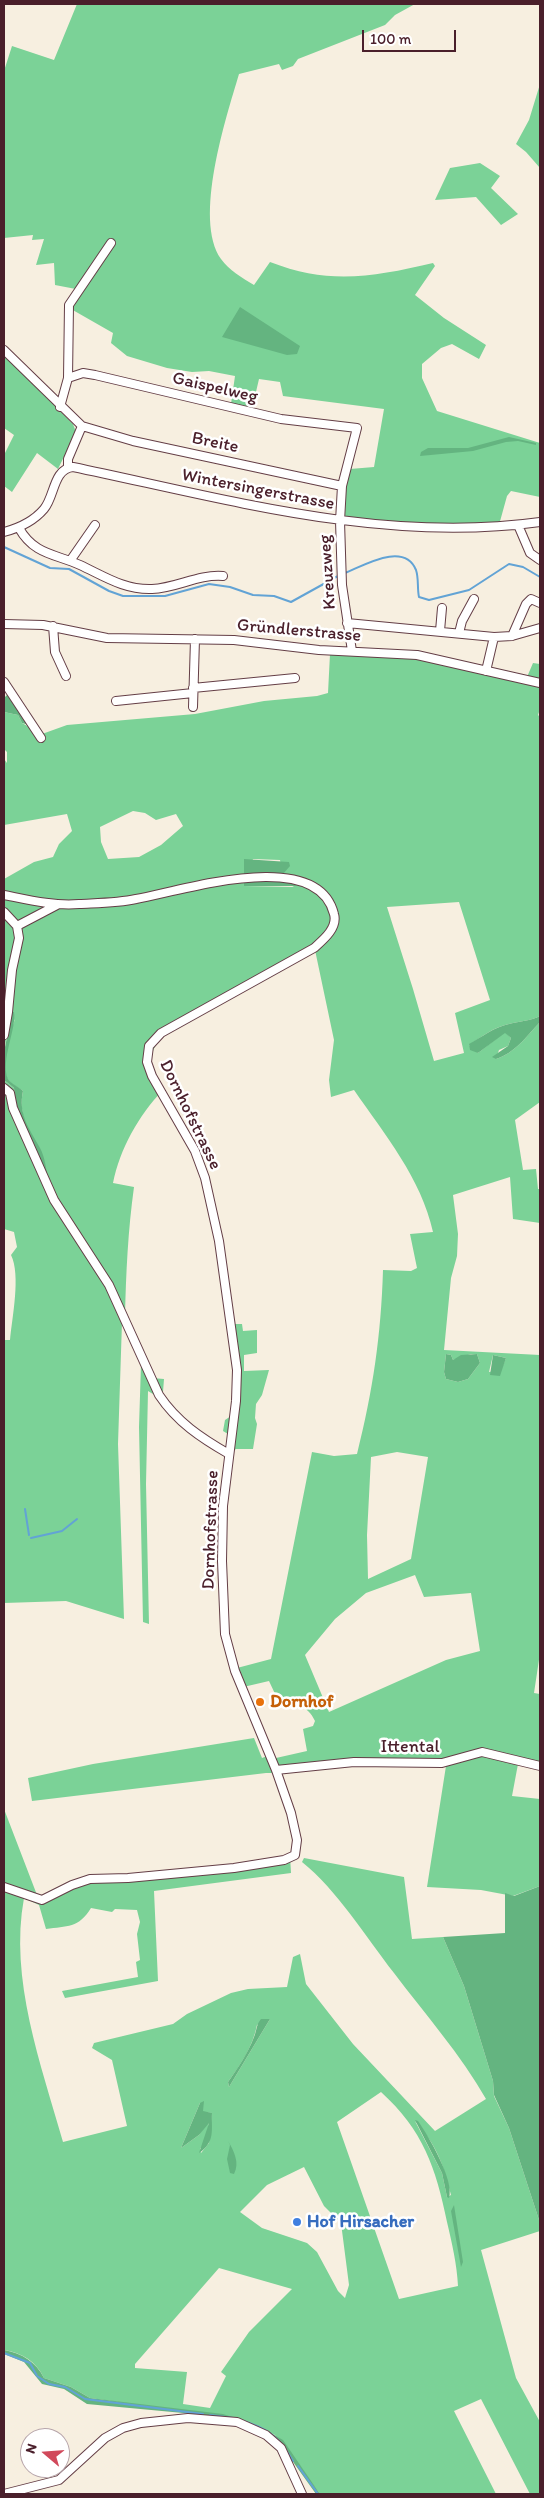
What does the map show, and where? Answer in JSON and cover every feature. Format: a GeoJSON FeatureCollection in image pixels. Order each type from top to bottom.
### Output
{"type":"FeatureCollection","features":[{"type":"Feature","properties":{"kind":"street"},"geometry":{"type":"LineString","coordinates":[[60,406],[68,378],[69,305],[111,243]]}},
{"type":"Feature","properties":{"kind":"street"},"geometry":{"type":"LineString","coordinates":[[4,350],[82,426],[69,454],[68,468],[59,475],[43,510],[19,528],[4,532]]}},
{"type":"Feature","properties":{"kind":"street","name":"Gaispelweg"},"geometry":{"type":"LineString","coordinates":[[68,378],[83,373],[95,375],[281,419],[357,428]]}},
{"type":"Feature","properties":{"kind":"street","name":"Breite"},"geometry":{"type":"LineString","coordinates":[[82,426],[141,442],[342,486]]}},
{"type":"Feature","properties":{"kind":"street","name":"Kreuzweg"},"geometry":{"type":"LineString","coordinates":[[352,651],[342,580],[340,521],[342,486],[357,428]]}},
{"type":"Feature","properties":{"kind":"street","name":"Wintersingerstrasse"},"geometry":{"type":"LineString","coordinates":[[68,468],[340,521],[394,526],[462,528],[540,522]]}},
{"type":"Feature","properties":{"kind":"street"},"geometry":{"type":"LineString","coordinates":[[70,561],[95,525]]}},
{"type":"Feature","properties":{"kind":"street"},"geometry":{"type":"LineString","coordinates":[[518,525],[530,553],[540,560]]}},
{"type":"Feature","properties":{"kind":"street"},"geometry":{"type":"LineString","coordinates":[[19,528],[26,539],[46,554],[70,561],[117,584],[153,589],[173,586],[208,575],[224,576]]}},
{"type":"Feature","properties":{"kind":"street"},"geometry":{"type":"LineString","coordinates":[[459,633],[462,621],[474,599]]}},
{"type":"Feature","properties":{"kind":"street"},"geometry":{"type":"LineString","coordinates":[[512,636],[526,604],[531,599],[540,603]]}},
{"type":"Feature","properties":{"kind":"street"},"geometry":{"type":"LineString","coordinates":[[440,631],[442,608]]}},
{"type":"Feature","properties":{"kind":"street"},"geometry":{"type":"LineString","coordinates":[[347,623],[494,637],[512,636],[540,628]]}},
{"type":"Feature","properties":{"kind":"street","name":"Gründlerstrasse"},"geometry":{"type":"LineString","coordinates":[[4,624],[53,626],[107,638],[234,640],[318,650],[417,655],[540,683]]}},
{"type":"Feature","properties":{"kind":"street"},"geometry":{"type":"LineString","coordinates":[[53,626],[54,647],[66,676]]}},
{"type":"Feature","properties":{"kind":"street"},"geometry":{"type":"LineString","coordinates":[[486,671],[494,637]]}},
{"type":"Feature","properties":{"kind":"street"},"geometry":{"type":"LineString","coordinates":[[193,707],[195,639]]}},
{"type":"Feature","properties":{"kind":"street"},"geometry":{"type":"LineString","coordinates":[[116,701],[295,678]]}},
{"type":"Feature","properties":{"kind":"street"},"geometry":{"type":"LineString","coordinates":[[4,682],[41,738]]}},
{"type":"Feature","properties":{"kind":"street","name":"Dornhofstrasse"},"geometry":{"type":"LineString","coordinates":[[4,895],[57,905],[134,900],[208,883],[282,878],[302,881],[327,897],[335,918],[323,941],[161,1033],[152,1042],[147,1051],[147,1062],[152,1076],[200,1163],[219,1241],[237,1370],[236,1401],[223,1506],[222,1561],[225,1634],[235,1671],[276,1770],[296,1830],[297,1849],[295,1855],[284,1860],[234,1868],[154,1876],[90,1879],[72,1884],[42,1900],[4,1887]]}},
{"type":"Feature","properties":{"kind":"street"},"geometry":{"type":"LineString","coordinates":[[17,926],[57,905]]}},
{"type":"Feature","properties":{"kind":"street"},"geometry":{"type":"LineString","coordinates":[[4,912],[17,926],[18,942],[12,970],[4,1035]]}},
{"type":"Feature","properties":{"kind":"street"},"geometry":{"type":"LineString","coordinates":[[4,1088],[10,1093],[13,1108],[54,1200],[109,1285],[159,1395],[167,1408],[186,1426],[229,1454]]}},
{"type":"Feature","properties":{"kind":"street","name":"Ittental"},"geometry":{"type":"LineString","coordinates":[[276,1770],[354,1762],[442,1763],[482,1752],[540,1766]]}},
{"type":"Feature","properties":{"kind":"street"},"geometry":{"type":"LineString","coordinates":[[4,2494],[59,2480],[105,2438],[123,2428],[141,2423],[188,2418],[237,2422],[266,2435],[281,2448],[302,2494]]}},
{"type":"Feature","properties":{"kind":"green space"},"geometry":{"type":"Polygon","coordinates":[[[77,4],[415,4],[395,15],[385,25],[298,59],[293,66],[282,70],[279,64],[239,74],[220,141],[215,168],[210,219],[213,241],[224,263],[236,274],[254,285],[270,262],[312,274],[332,276],[371,275],[433,263],[435,266],[415,295],[444,318],[486,345],[479,359],[452,344],[441,348],[422,364],[422,378],[437,411],[540,443],[540,497],[511,491],[507,496],[499,525],[474,526],[348,519],[345,516],[346,479],[350,469],[374,467],[384,409],[283,396],[280,382],[259,379],[252,409],[231,404],[235,376],[209,371],[192,372],[167,368],[127,356],[111,343],[113,333],[71,309],[81,290],[55,285],[54,263],[36,265],[44,239],[32,240],[33,235],[4,238],[4,71],[12,46],[54,60],[77,4]]]}},
{"type":"Feature","properties":{"kind":"green space"},"geometry":{"type":"Polygon","coordinates":[[[540,84],[540,168],[516,144],[529,120],[540,84]]]}},
{"type":"Feature","properties":{"kind":"green space"},"geometry":{"type":"Polygon","coordinates":[[[480,163],[500,176],[491,188],[518,214],[501,225],[476,197],[435,200],[450,168],[480,163]]]}},
{"type":"Feature","properties":{"kind":"green space"},"geometry":{"type":"Polygon","coordinates":[[[240,307],[300,346],[297,354],[287,355],[222,337],[240,307]]]}},
{"type":"Feature","properties":{"kind":"green space"},"geometry":{"type":"Polygon","coordinates":[[[4,355],[73,424],[76,432],[58,469],[37,453],[12,492],[4,486],[4,455],[14,435],[4,428],[4,355]]]}},
{"type":"Feature","properties":{"kind":"green space"},"geometry":{"type":"Polygon","coordinates":[[[509,437],[536,443],[536,445],[518,441],[506,442],[473,451],[420,456],[421,452],[428,448],[468,448],[509,437]]]}},
{"type":"Feature","properties":{"kind":"green space"},"geometry":{"type":"Polygon","coordinates":[[[330,654],[412,656],[524,684],[533,663],[540,664],[540,709],[538,715],[540,717],[540,1016],[498,1027],[469,1045],[478,1053],[505,1032],[511,1038],[508,1046],[499,1050],[496,1059],[515,1048],[540,1022],[540,1102],[515,1120],[523,1170],[536,1169],[538,1189],[540,1189],[540,1223],[513,1219],[510,1177],[453,1195],[458,1234],[457,1256],[451,1278],[444,1350],[540,1355],[540,1653],[534,1693],[540,1694],[540,1764],[518,1764],[512,1796],[540,1799],[540,1886],[513,1896],[481,1890],[427,1887],[446,1766],[389,1764],[285,1771],[282,1773],[266,1773],[32,1801],[28,1778],[93,1764],[254,1738],[262,1758],[270,1755],[276,1758],[307,1751],[303,1729],[313,1726],[315,1721],[308,1711],[294,1703],[277,1698],[269,1681],[239,1688],[237,1668],[271,1659],[312,1452],[334,1456],[357,1454],[368,1408],[375,1363],[383,1270],[411,1271],[417,1268],[410,1234],[433,1232],[420,1193],[411,1175],[354,1090],[331,1097],[329,1080],[334,1040],[315,950],[161,1038],[151,1058],[153,1070],[163,1090],[138,1122],[125,1145],[116,1170],[113,1183],[134,1187],[130,1219],[125,1317],[122,1322],[118,1444],[124,1619],[66,1601],[4,1603],[4,1340],[10,1340],[16,1285],[14,1263],[11,1255],[17,1247],[14,1232],[4,1229],[4,1080],[14,1088],[17,1105],[23,1121],[41,1150],[25,1122],[22,1107],[23,1091],[10,1082],[5,1072],[7,1048],[15,1019],[7,1034],[4,1052],[4,879],[34,862],[53,857],[59,844],[72,831],[67,814],[4,825],[4,759],[7,763],[7,752],[4,749],[4,712],[18,715],[22,723],[42,734],[67,725],[195,714],[264,701],[317,696],[328,693],[330,654]],[[133,811],[100,827],[101,842],[108,859],[139,857],[161,845],[183,826],[176,814],[156,820],[145,813],[133,811]],[[253,859],[244,886],[294,887],[284,881],[280,860],[253,859]],[[459,902],[387,907],[434,1061],[464,1053],[455,1013],[490,1000],[459,902]],[[446,1354],[444,1372],[446,1379],[458,1382],[468,1379],[480,1363],[477,1354],[453,1360],[451,1355],[446,1354]],[[493,1355],[489,1372],[501,1370],[506,1358],[493,1355]],[[397,1452],[371,1457],[367,1535],[368,1579],[411,1559],[428,1457],[397,1452]],[[415,1575],[366,1593],[335,1619],[305,1655],[329,1712],[446,1660],[480,1651],[471,1593],[424,1597],[415,1575]]]}},
{"type":"Feature","properties":{"kind":"green space"},"geometry":{"type":"Polygon","coordinates":[[[8,694],[29,725],[22,723],[18,715],[4,712],[4,698],[8,694]]]}},
{"type":"Feature","properties":{"kind":"green space"},"geometry":{"type":"Polygon","coordinates":[[[244,859],[289,862],[290,866],[283,874],[284,880],[297,886],[244,886],[244,859]]]}},
{"type":"Feature","properties":{"kind":"green space"},"geometry":{"type":"Polygon","coordinates":[[[12,1012],[14,1012],[14,1019],[7,1054],[6,1072],[8,1079],[23,1091],[23,1114],[42,1152],[48,1178],[22,1123],[15,1100],[14,1088],[4,1080],[4,1052],[12,1012]]]}},
{"type":"Feature","properties":{"kind":"green space"},"geometry":{"type":"Polygon","coordinates":[[[540,1016],[540,1022],[515,1048],[503,1056],[496,1059],[492,1057],[508,1046],[511,1038],[505,1033],[478,1053],[470,1050],[469,1044],[493,1030],[504,1025],[540,1016]]]}},
{"type":"Feature","properties":{"kind":"green space"},"geometry":{"type":"Polygon","coordinates":[[[229,1324],[242,1324],[243,1331],[257,1330],[257,1353],[244,1355],[244,1371],[269,1370],[262,1395],[256,1404],[255,1418],[257,1424],[253,1449],[236,1449],[233,1451],[231,1459],[225,1458],[228,1434],[223,1431],[225,1420],[231,1416],[232,1404],[232,1359],[229,1324]]]}},
{"type":"Feature","properties":{"kind":"green space"},"geometry":{"type":"Polygon","coordinates":[[[446,1354],[451,1355],[453,1360],[461,1355],[477,1354],[480,1363],[468,1379],[458,1382],[446,1379],[444,1372],[446,1354]]]}},
{"type":"Feature","properties":{"kind":"green space"},"geometry":{"type":"Polygon","coordinates":[[[493,1355],[506,1358],[500,1376],[490,1375],[493,1355]]]}},
{"type":"Feature","properties":{"kind":"green space"},"geometry":{"type":"Polygon","coordinates":[[[141,1364],[152,1378],[164,1379],[162,1405],[158,1397],[148,1391],[146,1484],[149,1624],[143,1622],[139,1427],[141,1364]]]}},
{"type":"Feature","properties":{"kind":"green space"},"geometry":{"type":"Polygon","coordinates":[[[4,1809],[37,1895],[44,1896],[74,1881],[198,1870],[290,1856],[291,1873],[154,1891],[158,1981],[65,1998],[62,1991],[138,1977],[136,1962],[140,1960],[137,1934],[140,1922],[137,1910],[115,1909],[112,1912],[91,1908],[77,1923],[46,1929],[39,1905],[24,1898],[20,1929],[24,1990],[37,2052],[63,2142],[127,2126],[112,2060],[92,2048],[94,2043],[173,2024],[187,2014],[231,1993],[248,1989],[287,1987],[293,1957],[300,1954],[306,1984],[353,2044],[435,2131],[486,2099],[454,2051],[351,1914],[315,1873],[302,1862],[304,1858],[404,1877],[412,1939],[443,1937],[464,1986],[493,2081],[494,2096],[509,2128],[540,2223],[540,2231],[481,2250],[516,2378],[540,2422],[540,2494],[530,2494],[481,2399],[454,2411],[496,2494],[320,2494],[275,2435],[240,2419],[90,2398],[71,2387],[44,2378],[33,2362],[17,2353],[4,2350],[4,1809]],[[270,2019],[257,2025],[242,2062],[228,2082],[229,2087],[270,2019]],[[381,2092],[337,2122],[399,2299],[458,2286],[457,2270],[438,2184],[426,2151],[407,2121],[381,2092]],[[200,2103],[181,2148],[199,2135],[206,2124],[209,2123],[205,2142],[200,2149],[201,2153],[209,2143],[212,2113],[203,2112],[200,2103]],[[415,2121],[442,2173],[447,2197],[451,2195],[438,2155],[429,2139],[415,2121]],[[304,2167],[267,2185],[240,2212],[262,2228],[307,2243],[317,2252],[338,2291],[345,2298],[349,2285],[341,2223],[324,2206],[304,2167]],[[219,2268],[135,2364],[135,2368],[187,2372],[183,2404],[210,2408],[226,2376],[221,2372],[249,2332],[292,2289],[219,2268]]]}},
{"type":"Feature","properties":{"kind":"green space"},"geometry":{"type":"Polygon","coordinates":[[[540,1886],[540,2223],[509,2128],[494,2095],[493,2081],[464,1986],[443,1937],[505,1933],[505,1893],[514,1896],[540,1886]]]}},
{"type":"Feature","properties":{"kind":"green space"},"geometry":{"type":"Polygon","coordinates":[[[261,2019],[270,2019],[229,2087],[228,2082],[249,2049],[261,2019]]]}},
{"type":"Feature","properties":{"kind":"green space"},"geometry":{"type":"Polygon","coordinates":[[[204,2101],[203,2111],[212,2113],[212,2135],[210,2140],[199,2153],[209,2123],[199,2135],[181,2148],[200,2103],[204,2101]]]}},
{"type":"Feature","properties":{"kind":"green space"},"geometry":{"type":"Polygon","coordinates":[[[415,2120],[418,2121],[439,2158],[448,2181],[449,2198],[447,2197],[442,2173],[415,2120]]]}},
{"type":"Feature","properties":{"kind":"green space"},"geometry":{"type":"Polygon","coordinates":[[[230,2145],[236,2161],[234,2174],[230,2173],[227,2159],[230,2145]]]}},
{"type":"Feature","properties":{"kind":"green space"},"geometry":{"type":"Polygon","coordinates":[[[454,2205],[463,2262],[461,2267],[451,2211],[454,2205]]]}},
{"type":"Feature","properties":{"kind":"green space"},"geometry":{"type":"Polygon","coordinates":[[[4,2350],[17,2353],[28,2359],[37,2367],[44,2378],[71,2387],[90,2398],[223,2414],[257,2425],[283,2440],[320,2494],[316,2494],[276,2438],[247,2422],[226,2417],[87,2404],[64,2389],[42,2384],[24,2362],[4,2354],[4,2350]]]}},
{"type":"Feature","properties":{"kind":"waterway"},"geometry":{"type":"LineString","coordinates":[[4,547],[50,568],[69,569],[109,591],[123,596],[165,596],[209,584],[230,587],[253,595],[274,596],[291,602],[338,576]]}},
{"type":"Feature","properties":{"kind":"waterway"},"geometry":{"type":"LineString","coordinates":[[345,573],[372,561],[393,556],[402,557],[410,562],[416,570],[419,597],[429,600],[469,590],[509,564],[523,567],[540,577]]}},
{"type":"Feature","properties":{"kind":"waterway"},"geometry":{"type":"LineString","coordinates":[[25,1509],[29,1535]]}},
{"type":"Feature","properties":{"kind":"waterway"},"geometry":{"type":"LineString","coordinates":[[31,1538],[62,1531],[77,1519]]}},
{"type":"Feature","properties":{"kind":"waterway"},"geometry":{"type":"LineString","coordinates":[[4,2353],[30,2363],[37,2376],[49,2384],[65,2387],[85,2399],[203,2414]]}},
{"type":"Feature","properties":{"kind":"waterway"},"geometry":{"type":"LineString","coordinates":[[210,2415],[233,2418]]}},
{"type":"Feature","properties":{"kind":"waterway"},"geometry":{"type":"LineString","coordinates":[[240,2420],[258,2426],[272,2434],[293,2461]]}},
{"type":"Feature","properties":{"kind":"waterway"},"geometry":{"type":"LineString","coordinates":[[298,2466],[318,2494]]}},
{"type":"Feature","properties":{"kind":"place","name":"Dornhof"},"geometry":{"type":"Point","coordinates":[260,1702]}},
{"type":"Feature","properties":{"kind":"place","name":"Hof Hirsacher"},"geometry":{"type":"Point","coordinates":[297,2222]}}]}
